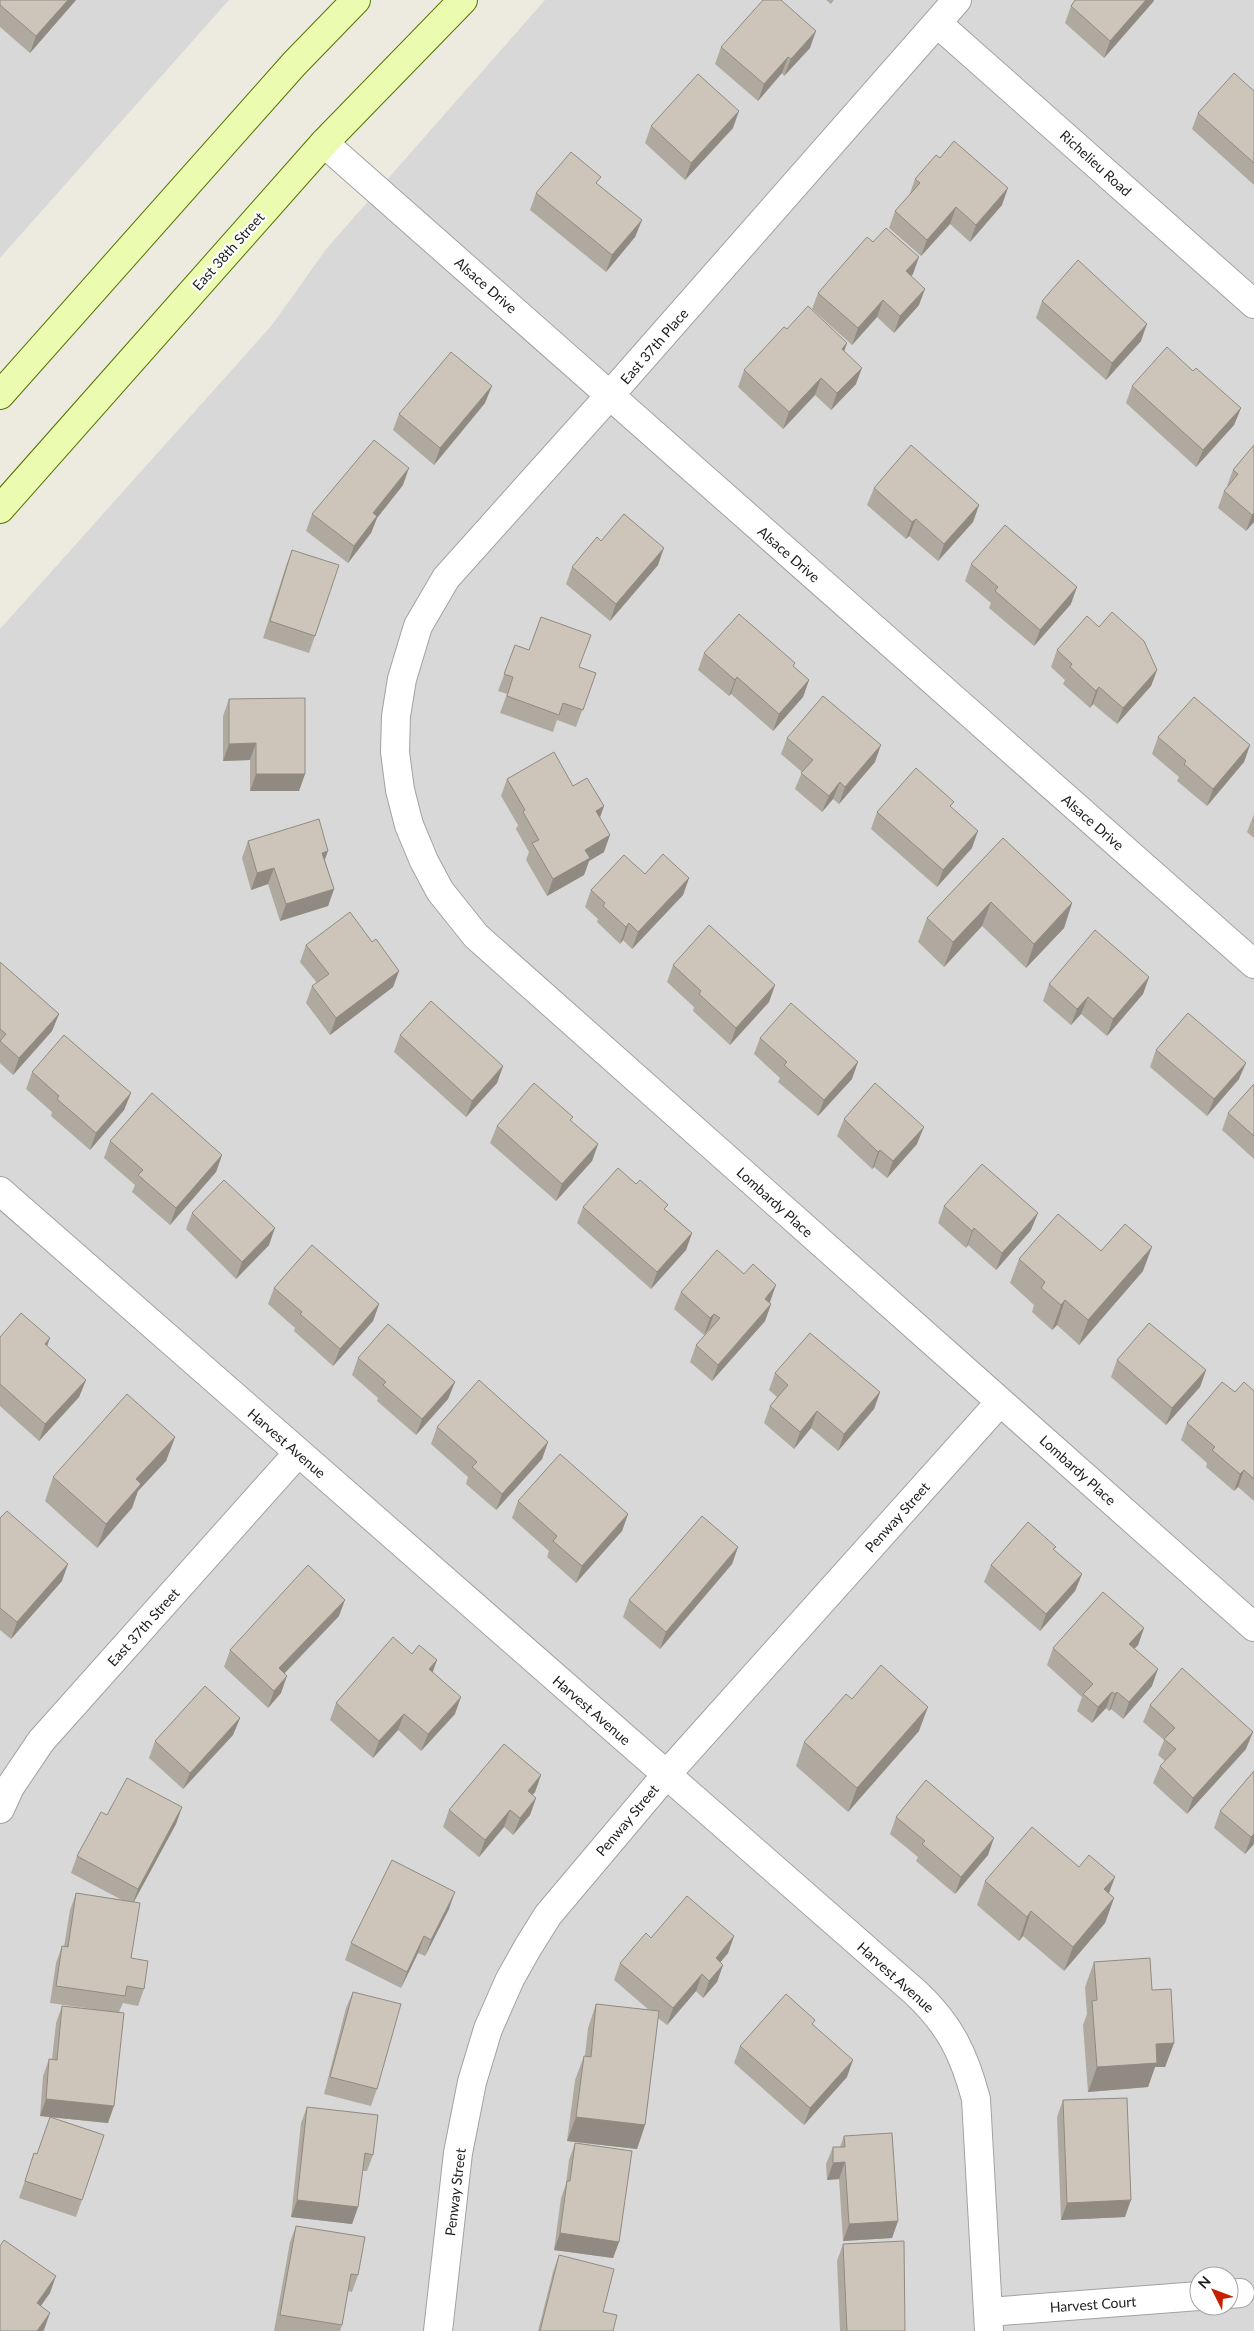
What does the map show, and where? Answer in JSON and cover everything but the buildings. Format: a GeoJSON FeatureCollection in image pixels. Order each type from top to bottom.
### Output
{"type":"FeatureCollection","features":[{"type":"Feature","properties":{"kind":"main road"},"geometry":{"type":"LineString","coordinates":[[0,395],[294,64],[356,0]]}},
{"type":"Feature","properties":{"kind":"main road","name":"East 38th Street"},"geometry":{"type":"LineString","coordinates":[[0,509],[324,143],[463,0]]}},
{"type":"Feature","properties":{"kind":"street","name":"East 37th Place"},"geometry":{"type":"LineString","coordinates":[[396,716],[402,679],[418,626],[446,578],[610,396],[957,0]]}},
{"type":"Feature","properties":{"kind":"street","name":"Richelieu Road"},"geometry":{"type":"LineString","coordinates":[[937,22],[1254,304]]}},
{"type":"Feature","properties":{"kind":"street","name":"Alsace Drive"},"geometry":{"type":"LineString","coordinates":[[324,143],[1254,964]]}},
{"type":"Feature","properties":{"kind":"street","name":"Lombardy Place"},"geometry":{"type":"LineString","coordinates":[[396,716],[395,752],[400,790],[409,825],[424,861],[440,891],[476,936],[1254,1627]]}},
{"type":"Feature","properties":{"kind":"street","name":"Harvest Avenue"},"geometry":{"type":"LineString","coordinates":[[0,1191],[916,1993],[941,2018],[951,2033],[966,2065],[976,2099],[988,2322]]}},
{"type":"Feature","properties":{"kind":"street","name":"Penway Street"},"geometry":{"type":"LineString","coordinates":[[438,2331],[464,2117],[474,2072],[488,2029],[510,1979],[548,1916],[666,1775],[1000,1402]]}},
{"type":"Feature","properties":{"kind":"street","name":"East 37th Street"},"geometry":{"type":"LineString","coordinates":[[0,1809],[10,1787],[41,1741],[298,1453]]}},
{"type":"Feature","properties":{"kind":"street","name":"Harvest Court"},"geometry":{"type":"LineString","coordinates":[[988,2322],[1189,2297]]}},
{"type":"Feature","properties":{"kind":"shaded area"},"geometry":{"type":"Polygon","coordinates":[[[0,0],[229,0],[0,258],[0,0]]]}},
{"type":"Feature","properties":{"kind":"shaded area"},"geometry":{"type":"Polygon","coordinates":[[[545,0],[1254,0],[1254,2331],[0,2331],[0,629],[272,325],[327,248],[545,0]]]}}]}
